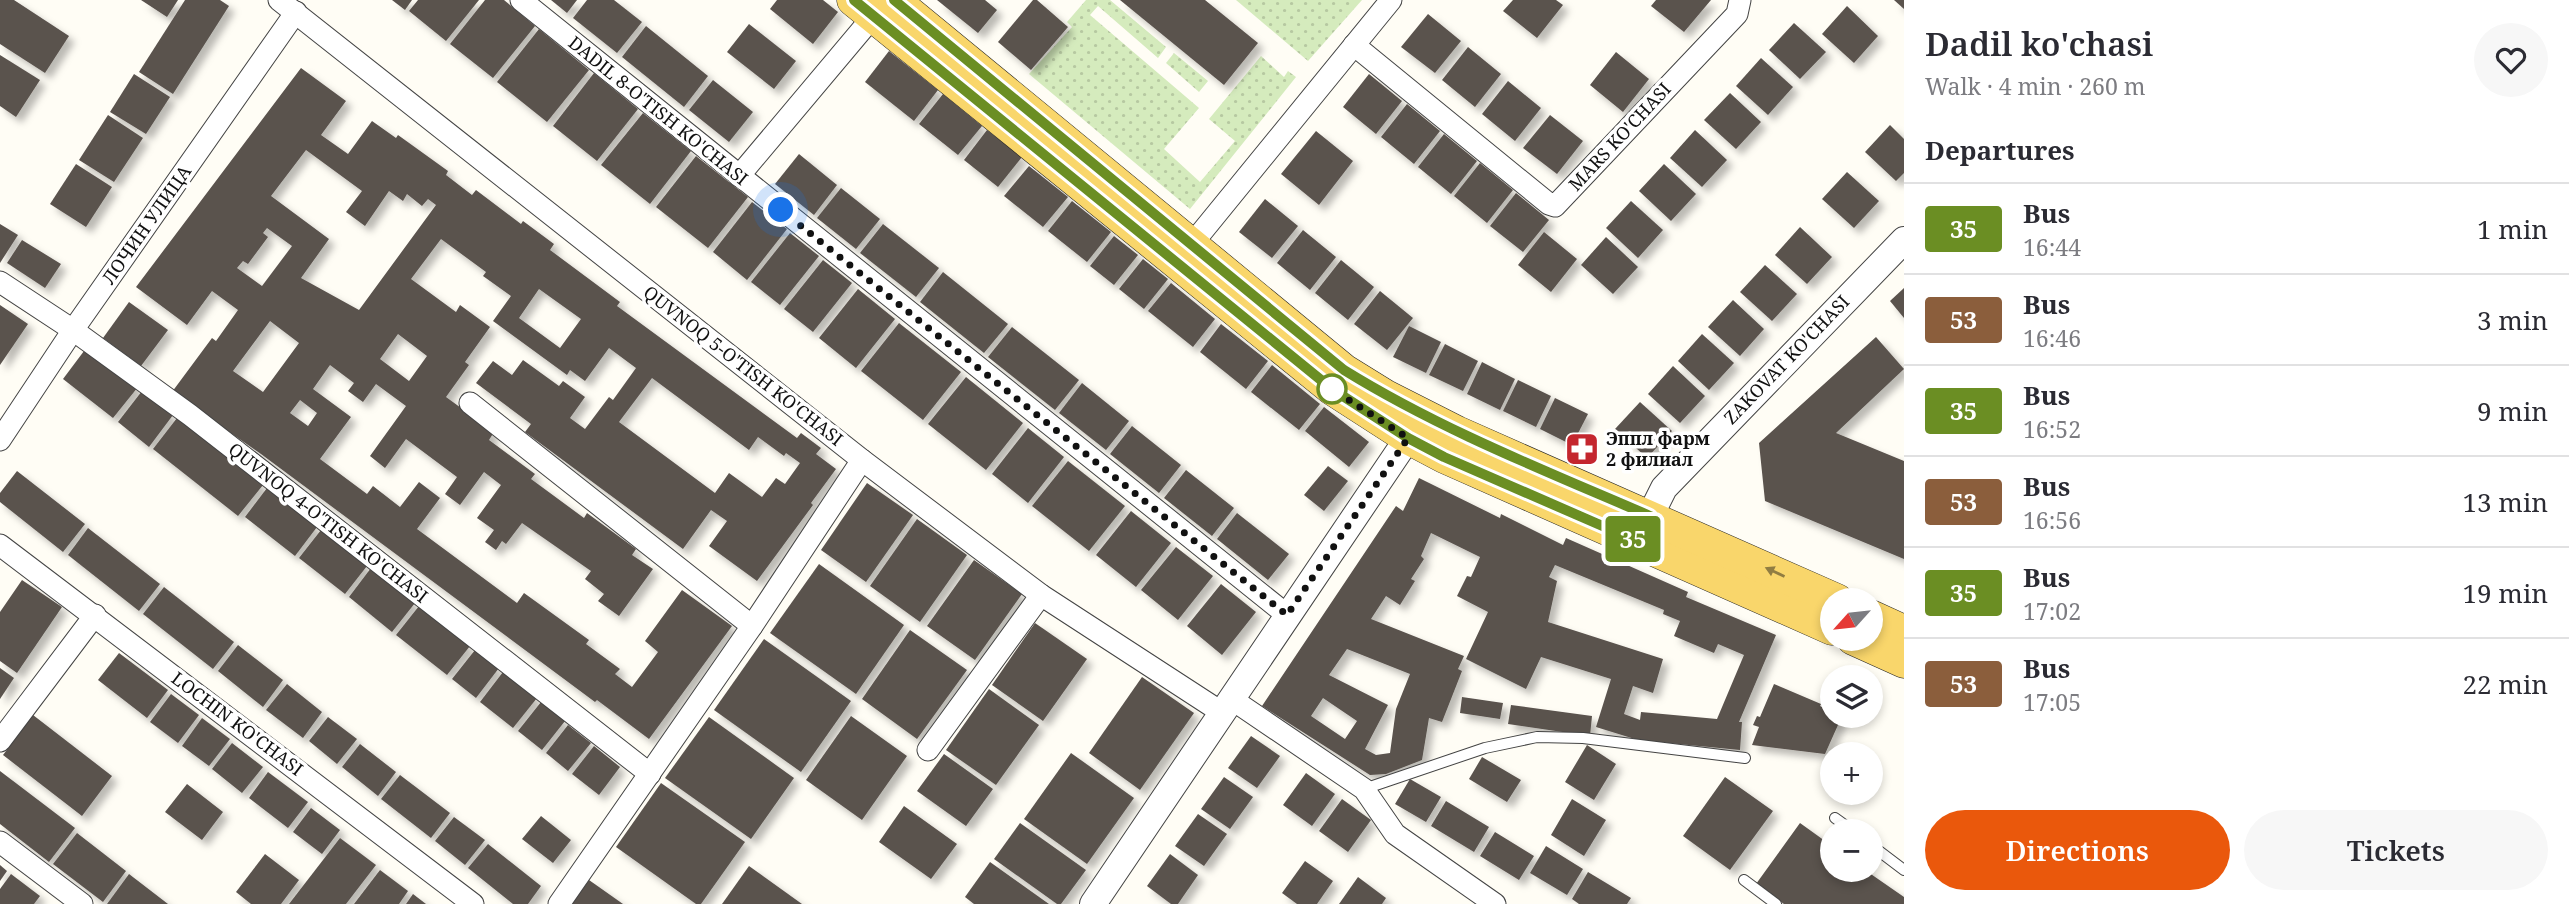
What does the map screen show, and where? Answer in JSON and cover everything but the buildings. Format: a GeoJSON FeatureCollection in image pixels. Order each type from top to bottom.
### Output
{"type":"FeatureCollection","features":[{"type":"Feature","properties":{"kind":"main road"},"geometry":{"type":"LineString","coordinates":[[877,4],[1184,253],[1344,370],[1415,427],[1444,457],[1820,594]]}},
{"type":"Feature","properties":{"kind":"main road"},"geometry":{"type":"LineString","coordinates":[[1643,529],[1820,623]]}},
{"type":"Feature","properties":{"kind":"main road"},"geometry":{"type":"LineString","coordinates":[[1883,621],[1904,631]]}},
{"type":"Feature","properties":{"kind":"main road"},"geometry":{"type":"LineString","coordinates":[[1880,651],[1904,662]]}},
{"type":"Feature","properties":{"kind":"street","name":"DADIL 8-O'TISH KO'CHASI"},"geometry":{"type":"LineString","coordinates":[[521,0],[1287,615]]}},
{"type":"Feature","properties":{"kind":"street"},"geometry":{"type":"LineString","coordinates":[[1184,253],[1391,0]]}},
{"type":"Feature","properties":{"kind":"street","name":"MARS KO'CHASI"},"geometry":{"type":"LineString","coordinates":[[1354,45],[1549,204],[1555,206],[1737,14],[1740,0]]}},
{"type":"Feature","properties":{"kind":"street"},"geometry":{"type":"LineString","coordinates":[[738,176],[877,4]]}},
{"type":"Feature","properties":{"kind":"street","name":"ЛОЧИН УЛИЦА"},"geometry":{"type":"LineString","coordinates":[[0,440],[288,6]]}},
{"type":"Feature","properties":{"kind":"street","name":"QUVNOQ 5-O'TISH KO'CHASI"},"geometry":{"type":"LineString","coordinates":[[288,6],[862,460],[1041,595],[1364,789]]}},
{"type":"Feature","properties":{"kind":"street","name":"ZAKOVAT KO'CHASI"},"geometry":{"type":"LineString","coordinates":[[1643,529],[1664,488],[1904,240]]}},
{"type":"Feature","properties":{"kind":"street","name":"QUVNOQ 4-O'TISH KO'CHASI"},"geometry":{"type":"LineString","coordinates":[[0,282],[73,330],[190,415],[650,774]]}},
{"type":"Feature","properties":{"kind":"street"},"geometry":{"type":"LineString","coordinates":[[470,403],[752,626]]}},
{"type":"Feature","properties":{"kind":"street"},"geometry":{"type":"LineString","coordinates":[[1093,904],[1415,427]]}},
{"type":"Feature","properties":{"kind":"street"},"geometry":{"type":"LineString","coordinates":[[559,904],[752,626],[862,460]]}},
{"type":"Feature","properties":{"kind":"street","name":"LOCHIN KO'CHASI"},"geometry":{"type":"LineString","coordinates":[[0,545],[473,904]]}},
{"type":"Feature","properties":{"kind":"street"},"geometry":{"type":"LineString","coordinates":[[928,750],[1041,595]]}},
{"type":"Feature","properties":{"kind":"street"},"geometry":{"type":"LineString","coordinates":[[0,741],[95,615]]}},
{"type":"Feature","properties":{"kind":"street"},"geometry":{"type":"LineString","coordinates":[[1364,789],[1395,834],[1496,904]]}},
{"type":"Feature","properties":{"kind":"street"},"geometry":{"type":"LineString","coordinates":[[0,842],[82,904]]}},
{"type":"Feature","properties":{"kind":"lane"},"geometry":{"type":"LineString","coordinates":[[1364,789],[1485,748],[1537,737],[1583,738],[1745,758]]}},
{"type":"Feature","properties":{"kind":"lane"},"geometry":{"type":"LineString","coordinates":[[1883,854],[1904,870]]}},
{"type":"Feature","properties":{"kind":"lane"},"geometry":{"type":"LineString","coordinates":[[1744,880],[1776,904]]}},
{"type":"Feature","properties":{"kind":"green space"},"geometry":{"type":"Polygon","coordinates":[[[1086,0],[1110,0],[1166,47],[1158,58],[1098,6],[1090,15],[1199,108],[1164,149],[1200,182],[1235,141],[1209,119],[1261,56],[1284,77],[1288,71],[1296,77],[1190,209],[1029,74],[1072,27],[1067,22],[1086,0]]]}},
{"type":"Feature","properties":{"kind":"green space"},"geometry":{"type":"Polygon","coordinates":[[[1236,0],[1362,0],[1308,61],[1236,0]]]}},
{"type":"Feature","properties":{"kind":"green space"},"geometry":{"type":"Polygon","coordinates":[[[1174,53],[1208,81],[1199,92],[1166,63],[1174,53]]]}},
{"type":"Feature","properties":{"kind":"bus line","name":"35"},"geometry":{"type":"LineString","coordinates":[[854,0],[1332,389],[1408,438],[1444,457],[1637,541],[1650,516],[1457,432],[1386,396],[1344,370],[894,0]]}},
{"type":"Feature","properties":{"kind":"place","name":"Эппл фарм 2 филиал"},"geometry":{"type":"Point","coordinates":[1582,449]}},
{"type":"Feature","properties":{"kind":"route"},"geometry":{"type":"LineString","coordinates":[[781,210],[1287,615],[1408,438],[1332,389]]}}]}
